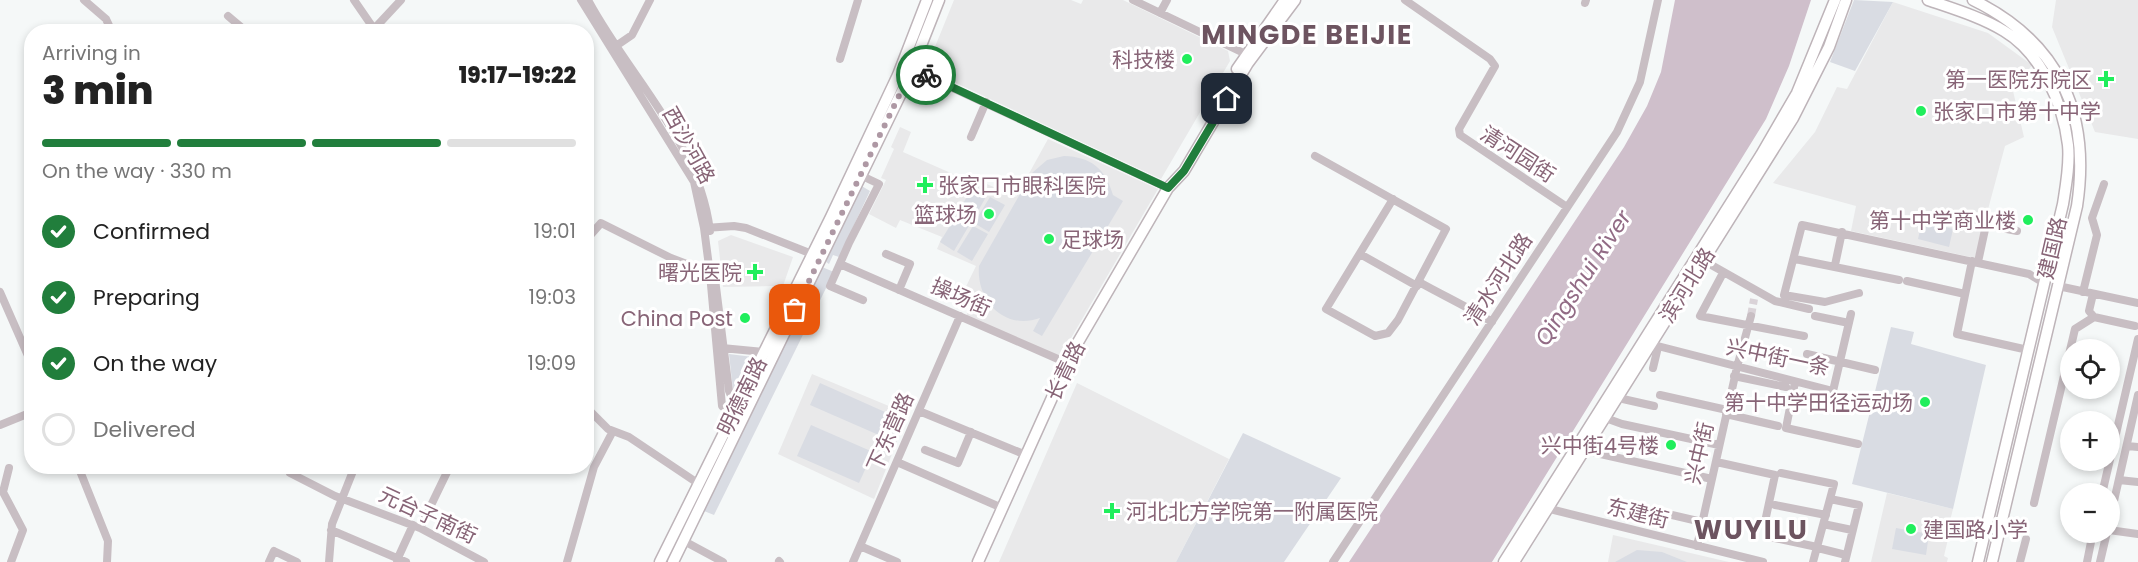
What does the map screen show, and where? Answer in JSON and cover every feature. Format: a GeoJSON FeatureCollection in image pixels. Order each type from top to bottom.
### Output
{"type":"FeatureCollection","features":[{"type":"Feature","properties":{"kind":"main road","name":"明德南路"},"geometry":{"type":"LineString","coordinates":[[660,562],[733,415],[744,406],[860,175],[927,0]]}},
{"type":"Feature","properties":{"kind":"main road","name":"明德南路"},"geometry":{"type":"LineString","coordinates":[[673,562],[744,420],[744,406],[764,352],[887,109],[912,69],[939,0]]}},
{"type":"Feature","properties":{"kind":"main road","name":"长青路"},"geometry":{"type":"LineString","coordinates":[[978,562],[1067,363],[1168,188],[1184,171],[1249,56],[1285,0]]}},
{"type":"Feature","properties":{"kind":"main road","name":"长青路"},"geometry":{"type":"LineString","coordinates":[[1249,56],[1295,0]]}},
{"type":"Feature","properties":{"kind":"main road","name":"滨河北路"},"geometry":{"type":"LineString","coordinates":[[1504,562],[1543,508],[1613,396],[1650,344],[1797,93],[1835,0]]}},
{"type":"Feature","properties":{"kind":"main road","name":"滨河北路"},"geometry":{"type":"LineString","coordinates":[[1699,258],[1805,97],[1829,47],[1846,0]]}},
{"type":"Feature","properties":{"kind":"main road","name":"建国路"},"geometry":{"type":"LineString","coordinates":[[1928,0],[1961,11],[2006,32],[2039,65],[2053,91],[2068,145],[2068,173],[1978,562]]}},
{"type":"Feature","properties":{"kind":"main road","name":"建国路"},"geometry":{"type":"LineString","coordinates":[[1973,0],[2009,20],[2032,39],[2060,77],[2070,102],[2081,150],[2082,175],[1992,562]]}},
{"type":"Feature","properties":{"kind":"main road"},"geometry":{"type":"LineString","coordinates":[[2044,284],[2058,286]]}},
{"type":"Feature","properties":{"kind":"main road","name":"滨河北路"},"geometry":{"type":"LineString","coordinates":[[1514,562],[1543,508]]}},
{"type":"Feature","properties":{"kind":"street"},"geometry":{"type":"LineString","coordinates":[[84,0],[106,19],[108,24]]}},
{"type":"Feature","properties":{"kind":"street"},"geometry":{"type":"LineString","coordinates":[[354,0],[370,24]]}},
{"type":"Feature","properties":{"kind":"street"},"geometry":{"type":"LineString","coordinates":[[379,24],[401,0]]}},
{"type":"Feature","properties":{"kind":"street","name":"西沙河路"},"geometry":{"type":"LineString","coordinates":[[581,0],[688,157],[703,192],[729,391],[744,406]]}},
{"type":"Feature","properties":{"kind":"street","name":"西沙河路"},"geometry":{"type":"LineString","coordinates":[[588,0],[614,48]]}},
{"type":"Feature","properties":{"kind":"street"},"geometry":{"type":"LineString","coordinates":[[614,48],[632,35],[650,0]]}},
{"type":"Feature","properties":{"kind":"street"},"geometry":{"type":"LineString","coordinates":[[840,59],[858,0]]}},
{"type":"Feature","properties":{"kind":"street"},"geometry":{"type":"LineString","coordinates":[[1133,0],[1249,56]]}},
{"type":"Feature","properties":{"kind":"street"},"geometry":{"type":"LineString","coordinates":[[1160,13],[1167,0]]}},
{"type":"Feature","properties":{"kind":"street","name":"清河园街"},"geometry":{"type":"LineString","coordinates":[[1406,0],[1490,60],[1495,66],[1460,129],[1460,135],[1567,207]]}},
{"type":"Feature","properties":{"kind":"street","name":"清水河北路"},"geometry":{"type":"LineString","coordinates":[[1333,562],[1617,132],[1631,105],[1647,57],[1658,0]]}},
{"type":"Feature","properties":{"kind":"street"},"geometry":{"type":"LineString","coordinates":[[228,16],[238,24]]}},
{"type":"Feature","properties":{"kind":"street"},"geometry":{"type":"LineString","coordinates":[[912,69],[1168,188]]}},
{"type":"Feature","properties":{"kind":"street"},"geometry":{"type":"LineString","coordinates":[[970,137],[986,102]]}},
{"type":"Feature","properties":{"kind":"street"},"geometry":{"type":"LineString","coordinates":[[1315,156],[1393,200],[1446,230],[1394,326],[1382,336],[1369,334],[1326,309],[1393,200]]}},
{"type":"Feature","properties":{"kind":"street"},"geometry":{"type":"LineString","coordinates":[[860,175],[879,184],[830,286],[863,300]]}},
{"type":"Feature","properties":{"kind":"street"},"geometry":{"type":"LineString","coordinates":[[2083,292],[2097,235],[2092,218],[2104,184]]}},
{"type":"Feature","properties":{"kind":"street"},"geometry":{"type":"LineString","coordinates":[[594,231],[601,223],[671,258],[712,274]]}},
{"type":"Feature","properties":{"kind":"street"},"geometry":{"type":"LineString","coordinates":[[1859,292],[1825,302],[1784,294],[1795,259],[1802,225],[2029,273],[2044,284]]}},
{"type":"Feature","properties":{"kind":"street"},"geometry":{"type":"LineString","coordinates":[[2017,231],[1986,225],[1965,294],[1957,334],[2028,350]]}},
{"type":"Feature","properties":{"kind":"street"},"geometry":{"type":"LineString","coordinates":[[707,228],[734,226],[746,228],[812,254]]}},
{"type":"Feature","properties":{"kind":"street"},"geometry":{"type":"LineString","coordinates":[[1835,265],[1842,232]]}},
{"type":"Feature","properties":{"kind":"street"},"geometry":{"type":"LineString","coordinates":[[886,254],[910,264],[899,290]]}},
{"type":"Feature","properties":{"kind":"street"},"geometry":{"type":"LineString","coordinates":[[1360,254],[1418,284],[1461,302],[1492,322]]}},
{"type":"Feature","properties":{"kind":"street"},"geometry":{"type":"LineString","coordinates":[[1699,258],[1755,295],[1809,309]]}},
{"type":"Feature","properties":{"kind":"street"},"geometry":{"type":"LineString","coordinates":[[1795,259],[1835,265],[1965,294]]}},
{"type":"Feature","properties":{"kind":"street","name":"操场街"},"geometry":{"type":"LineString","coordinates":[[840,264],[1067,363]]}},
{"type":"Feature","properties":{"kind":"street"},"geometry":{"type":"LineString","coordinates":[[1723,273],[1701,316],[1803,336]]}},
{"type":"Feature","properties":{"kind":"street","name":"西沙河路"},"geometry":{"type":"LineString","coordinates":[[712,274],[713,326],[722,406],[733,415]]}},
{"type":"Feature","properties":{"kind":"street"},"geometry":{"type":"LineString","coordinates":[[2058,286],[2138,303]]}},
{"type":"Feature","properties":{"kind":"street"},"geometry":{"type":"LineString","coordinates":[[0,292],[24,346]]}},
{"type":"Feature","properties":{"kind":"street"},"geometry":{"type":"LineString","coordinates":[[2093,294],[2089,311],[2094,317],[2135,326]]}},
{"type":"Feature","properties":{"kind":"street","name":"下东营路"},"geometry":{"type":"LineString","coordinates":[[853,562],[960,316]]}},
{"type":"Feature","properties":{"kind":"street","name":"兴中街"},"geometry":{"type":"LineString","coordinates":[[1697,546],[1726,412],[1751,316]]}},
{"type":"Feature","properties":{"kind":"street","name":"兴中街一条"},"geometry":{"type":"LineString","coordinates":[[1650,344],[1736,372],[1833,391],[1850,318],[1815,316]]}},
{"type":"Feature","properties":{"kind":"street"},"geometry":{"type":"LineString","coordinates":[[2034,503],[2075,328],[2094,317]]}},
{"type":"Feature","properties":{"kind":"street"},"geometry":{"type":"LineString","coordinates":[[2105,483],[2138,339]]}},
{"type":"Feature","properties":{"kind":"street"},"geometry":{"type":"LineString","coordinates":[[1650,344],[1653,368]]}},
{"type":"Feature","properties":{"kind":"street"},"geometry":{"type":"LineString","coordinates":[[722,348],[764,352]]}},
{"type":"Feature","properties":{"kind":"street"},"geometry":{"type":"LineString","coordinates":[[1807,354],[1875,370]]}},
{"type":"Feature","properties":{"kind":"street"},"geometry":{"type":"LineString","coordinates":[[1736,372],[1786,387]]}},
{"type":"Feature","properties":{"kind":"street"},"geometry":{"type":"LineString","coordinates":[[1795,382],[1786,428],[1858,444]]}},
{"type":"Feature","properties":{"kind":"street"},"geometry":{"type":"LineString","coordinates":[[1660,395],[1778,426]]}},
{"type":"Feature","properties":{"kind":"street"},"geometry":{"type":"LineString","coordinates":[[2118,483],[2138,395]]}},
{"type":"Feature","properties":{"kind":"street"},"geometry":{"type":"LineString","coordinates":[[1613,396],[1654,406]]}},
{"type":"Feature","properties":{"kind":"street"},"geometry":{"type":"LineString","coordinates":[[919,411],[1026,455]]}},
{"type":"Feature","properties":{"kind":"street"},"geometry":{"type":"LineString","coordinates":[[594,414],[613,431],[629,437],[699,484]]}},
{"type":"Feature","properties":{"kind":"street"},"geometry":{"type":"LineString","coordinates":[[0,425],[24,415]]}},
{"type":"Feature","properties":{"kind":"street"},"geometry":{"type":"LineString","coordinates":[[733,415],[744,420]]}},
{"type":"Feature","properties":{"kind":"street"},"geometry":{"type":"LineString","coordinates":[[1601,416],[1719,445]]}},
{"type":"Feature","properties":{"kind":"street"},"geometry":{"type":"LineString","coordinates":[[594,466],[613,431]]}},
{"type":"Feature","properties":{"kind":"street"},"geometry":{"type":"LineString","coordinates":[[926,450],[958,463],[971,432]]}},
{"type":"Feature","properties":{"kind":"street"},"geometry":{"type":"LineString","coordinates":[[1582,446],[1596,453],[1712,479]]}},
{"type":"Feature","properties":{"kind":"street"},"geometry":{"type":"LineString","coordinates":[[2127,446],[2138,447]]}},
{"type":"Feature","properties":{"kind":"street"},"geometry":{"type":"LineString","coordinates":[[897,462],[1002,508]]}},
{"type":"Feature","properties":{"kind":"street"},"geometry":{"type":"LineString","coordinates":[[1721,463],[1775,475],[1766,517]]}},
{"type":"Feature","properties":{"kind":"street"},"geometry":{"type":"LineString","coordinates":[[6,468],[3,492],[23,530],[11,562]]}},
{"type":"Feature","properties":{"kind":"street"},"geometry":{"type":"LineString","coordinates":[[1781,473],[1834,484],[1820,548],[1813,562]]}},
{"type":"Feature","properties":{"kind":"street"},"geometry":{"type":"LineString","coordinates":[[81,474],[108,541],[107,562]]}},
{"type":"Feature","properties":{"kind":"street","name":"元台子南街"},"geometry":{"type":"LineString","coordinates":[[292,474],[335,496],[416,526],[484,562]]}},
{"type":"Feature","properties":{"kind":"street"},"geometry":{"type":"LineString","coordinates":[[329,562],[331,530],[352,474]]}},
{"type":"Feature","properties":{"kind":"street"},"geometry":{"type":"LineString","coordinates":[[331,530],[400,561],[416,526],[445,474]]}},
{"type":"Feature","properties":{"kind":"street"},"geometry":{"type":"LineString","coordinates":[[567,562],[592,474]]}},
{"type":"Feature","properties":{"kind":"street"},"geometry":{"type":"LineString","coordinates":[[2119,480],[2138,482]]}},
{"type":"Feature","properties":{"kind":"street"},"geometry":{"type":"LineString","coordinates":[[1770,537],[1820,548],[1846,558],[1858,505],[1835,500]]}},
{"type":"Feature","properties":{"kind":"street"},"geometry":{"type":"LineString","coordinates":[[1775,505],[1826,515]]}},
{"type":"Feature","properties":{"kind":"street"},"geometry":{"type":"LineString","coordinates":[[1638,507],[1702,522]]}},
{"type":"Feature","properties":{"kind":"street","name":"东建街"},"geometry":{"type":"LineString","coordinates":[[1543,508],[1763,562]]}},
{"type":"Feature","properties":{"kind":"street"},"geometry":{"type":"LineString","coordinates":[[1828,525],[1852,530]]}},
{"type":"Feature","properties":{"kind":"street"},"geometry":{"type":"LineString","coordinates":[[2120,532],[2138,534]]}},
{"type":"Feature","properties":{"kind":"street"},"geometry":{"type":"LineString","coordinates":[[2020,562],[2026,539]]}},
{"type":"Feature","properties":{"kind":"street"},"geometry":{"type":"LineString","coordinates":[[684,541],[723,562]]}},
{"type":"Feature","properties":{"kind":"street"},"geometry":{"type":"LineString","coordinates":[[2086,562],[2090,543]]}},
{"type":"Feature","properties":{"kind":"street"},"geometry":{"type":"LineString","coordinates":[[2100,562],[2105,543]]}},
{"type":"Feature","properties":{"kind":"street"},"geometry":{"type":"LineString","coordinates":[[860,546],[897,562]]}},
{"type":"Feature","properties":{"kind":"street"},"geometry":{"type":"LineString","coordinates":[[269,562],[274,551],[297,562]]}},
{"type":"Feature","properties":{"kind":"shaded area"},"geometry":{"type":"Polygon","coordinates":[[[954,0],[1071,0],[1081,4],[1083,0],[1123,0],[1228,51],[1230,61],[1161,179],[926,69],[954,0]]]}},
{"type":"Feature","properties":{"kind":"shaded area"},"geometry":{"type":"Polygon","coordinates":[[[1854,0],[1893,2],[1855,71],[1830,62],[1854,0]]]}},
{"type":"Feature","properties":{"kind":"shaded area","name":"第一医院东院区"},"geometry":{"type":"Polygon","coordinates":[[[2056,0],[2138,0],[2138,139],[2095,132],[2052,27],[2056,0]]]}},
{"type":"Feature","properties":{"kind":"shaded area","name":"张家口市第十中学"},"geometry":{"type":"Polygon","coordinates":[[[1893,2],[1988,33],[2032,65],[2013,91],[2024,137],[2005,146],[1975,258],[1851,231],[1856,206],[1773,183],[1815,132],[1837,87],[1847,89],[1893,2]]]}},
{"type":"Feature","properties":{"kind":"shaded area"},"geometry":{"type":"Polygon","coordinates":[[[900,127],[911,132],[903,152],[969,181],[971,177],[1016,197],[1048,139],[1158,189],[1060,357],[966,316],[969,310],[958,303],[976,266],[937,249],[942,237],[900,220],[896,228],[869,214],[886,180],[881,178],[894,149],[891,147],[900,127]]]}},
{"type":"Feature","properties":{"kind":"shaded area"},"geometry":{"type":"Polygon","coordinates":[[[1064,156],[1082,159],[1096,166],[1106,178],[1113,195],[1123,201],[1042,336],[1033,331],[1040,318],[1027,321],[1015,320],[995,310],[987,301],[982,290],[979,266],[1032,173],[1047,160],[1064,156]]]}},
{"type":"Feature","properties":{"kind":"shaded area"},"geometry":{"type":"Polygon","coordinates":[[[860,185],[870,191],[839,257],[833,255],[829,264],[826,262],[860,185]]]}},
{"type":"Feature","properties":{"kind":"shaded area","name":"篮球场"},"geometry":{"type":"Polygon","coordinates":[[[973,187],[987,195],[972,222],[957,213],[973,187]]]}},
{"type":"Feature","properties":{"kind":"shaded area","name":"篮球场"},"geometry":{"type":"Polygon","coordinates":[[[990,197],[1005,205],[989,232],[974,223],[990,197]]]}},
{"type":"Feature","properties":{"kind":"shaded area","name":"篮球场"},"geometry":{"type":"Polygon","coordinates":[[[956,216],[970,224],[954,251],[940,242],[956,216]]]}},
{"type":"Feature","properties":{"kind":"shaded area"},"geometry":{"type":"Polygon","coordinates":[[[1922,221],[1953,229],[1949,247],[1918,239],[1922,221]]]}},
{"type":"Feature","properties":{"kind":"shaded area","name":"篮球场"},"geometry":{"type":"Polygon","coordinates":[[[973,226],[988,234],[972,261],[957,252],[973,226]]]}},
{"type":"Feature","properties":{"kind":"shaded area","name":"曙光医院"},"geometry":{"type":"Polygon","coordinates":[[[731,235],[793,257],[783,286],[723,287],[718,241],[731,235]]]}},
{"type":"Feature","properties":{"kind":"shaded area"},"geometry":{"type":"Polygon","coordinates":[[[822,267],[834,272],[714,515],[704,511],[822,267]]]}},
{"type":"Feature","properties":{"kind":"shaded area","name":"第十中学田径运动场"},"geometry":{"type":"Polygon","coordinates":[[[1891,327],[1914,332],[1911,344],[1986,365],[1953,509],[1852,484],[1891,327]]]}},
{"type":"Feature","properties":{"kind":"shaded area"},"geometry":{"type":"Polygon","coordinates":[[[729,354],[753,357],[736,390],[733,390],[729,354]]]}},
{"type":"Feature","properties":{"kind":"shaded area"},"geometry":{"type":"Polygon","coordinates":[[[812,374],[908,414],[874,499],[778,454],[812,374]]]}},
{"type":"Feature","properties":{"kind":"shaded area"},"geometry":{"type":"Polygon","coordinates":[[[820,383],[885,412],[883,417],[888,419],[881,436],[810,405],[820,383]]]}},
{"type":"Feature","properties":{"kind":"shaded area","name":"河北北方学院第一附属医院"},"geometry":{"type":"Polygon","coordinates":[[[1077,383],[1229,459],[1176,562],[999,562],[1077,383]]]}},
{"type":"Feature","properties":{"kind":"shaded area"},"geometry":{"type":"Polygon","coordinates":[[[811,425],[873,452],[859,483],[797,456],[811,425]]]}},
{"type":"Feature","properties":{"kind":"shaded area"},"geometry":{"type":"Polygon","coordinates":[[[1243,433],[1341,478],[1284,562],[1176,562],[1243,433]]]}},
{"type":"Feature","properties":{"kind":"shaded area","name":"建国路小学"},"geometry":{"type":"Polygon","coordinates":[[[1887,493],[1953,509],[1950,521],[1945,520],[1941,537],[1948,539],[1944,556],[1948,558],[1947,562],[1871,562],[1887,493]]]}},
{"type":"Feature","properties":{"kind":"shaded area"},"geometry":{"type":"Polygon","coordinates":[[[1896,528],[1929,534],[1926,555],[1892,549],[1896,528]]]}},
{"type":"Feature","properties":{"kind":"shaded area"},"geometry":{"type":"Polygon","coordinates":[[[1613,535],[1729,562],[1608,562],[1613,535]]]}},
{"type":"Feature","properties":{"kind":"shaded area"},"geometry":{"type":"Polygon","coordinates":[[[1637,550],[1662,552],[1687,562],[1615,562],[1637,550]]]}},
{"type":"Feature","properties":{"kind":"water","name":"Qingshui River"},"geometry":{"type":"Polygon","coordinates":[[[1675,0],[1811,0],[1789,66],[1766,119],[1492,562],[1349,562],[1624,147],[1647,106],[1661,72],[1675,0]]]}},
{"type":"Feature","properties":{"kind":"tunnel"},"geometry":{"type":"LineString","coordinates":[[1751,316],[1754,299]]}},
{"type":"Feature","properties":{"kind":"way so far"},"geometry":{"type":"LineString","coordinates":[[795,310],[912,69],[926,75]]}},
{"type":"Feature","properties":{"kind":"place","name":"科技楼"},"geometry":{"type":"Point","coordinates":[1187,59]}},
{"type":"Feature","properties":{"kind":"place","name":"第一医院东院区"},"geometry":{"type":"Point","coordinates":[2106,79]}},
{"type":"Feature","properties":{"kind":"place","name":"张家口市第十中学"},"geometry":{"type":"Point","coordinates":[1921,111]}},
{"type":"Feature","properties":{"kind":"place","name":"张家口市眼科医院"},"geometry":{"type":"Point","coordinates":[925,185]}},
{"type":"Feature","properties":{"kind":"place","name":"篮球场"},"geometry":{"type":"Point","coordinates":[989,214]}},
{"type":"Feature","properties":{"kind":"place","name":"第十中学商业楼"},"geometry":{"type":"Point","coordinates":[2028,220]}},
{"type":"Feature","properties":{"kind":"place","name":"足球场"},"geometry":{"type":"Point","coordinates":[1049,239]}},
{"type":"Feature","properties":{"kind":"place","name":"曙光医院"},"geometry":{"type":"Point","coordinates":[755,272]}},
{"type":"Feature","properties":{"kind":"place","name":"China Post"},"geometry":{"type":"Point","coordinates":[745,318]}},
{"type":"Feature","properties":{"kind":"place","name":"第十中学田径运动场"},"geometry":{"type":"Point","coordinates":[1925,402]}},
{"type":"Feature","properties":{"kind":"place","name":"兴中街4号楼"},"geometry":{"type":"Point","coordinates":[1671,445]}},
{"type":"Feature","properties":{"kind":"place","name":"河北北方学院第一附属医院"},"geometry":{"type":"Point","coordinates":[1112,511]}},
{"type":"Feature","properties":{"kind":"place","name":"建国路小学"},"geometry":{"type":"Point","coordinates":[1911,529]}},
{"type":"Feature","properties":{"kind":"district","name":"MINGDE BEIJIE"},"geometry":{"type":"Point","coordinates":[1307,34]}},
{"type":"Feature","properties":{"kind":"district","name":"WUYILU"},"geometry":{"type":"Point","coordinates":[1751,529]}},
{"type":"Feature","properties":{"kind":"route"},"geometry":{"type":"LineString","coordinates":[[926,75],[1168,188],[1184,171],[1227,99]]}}]}
